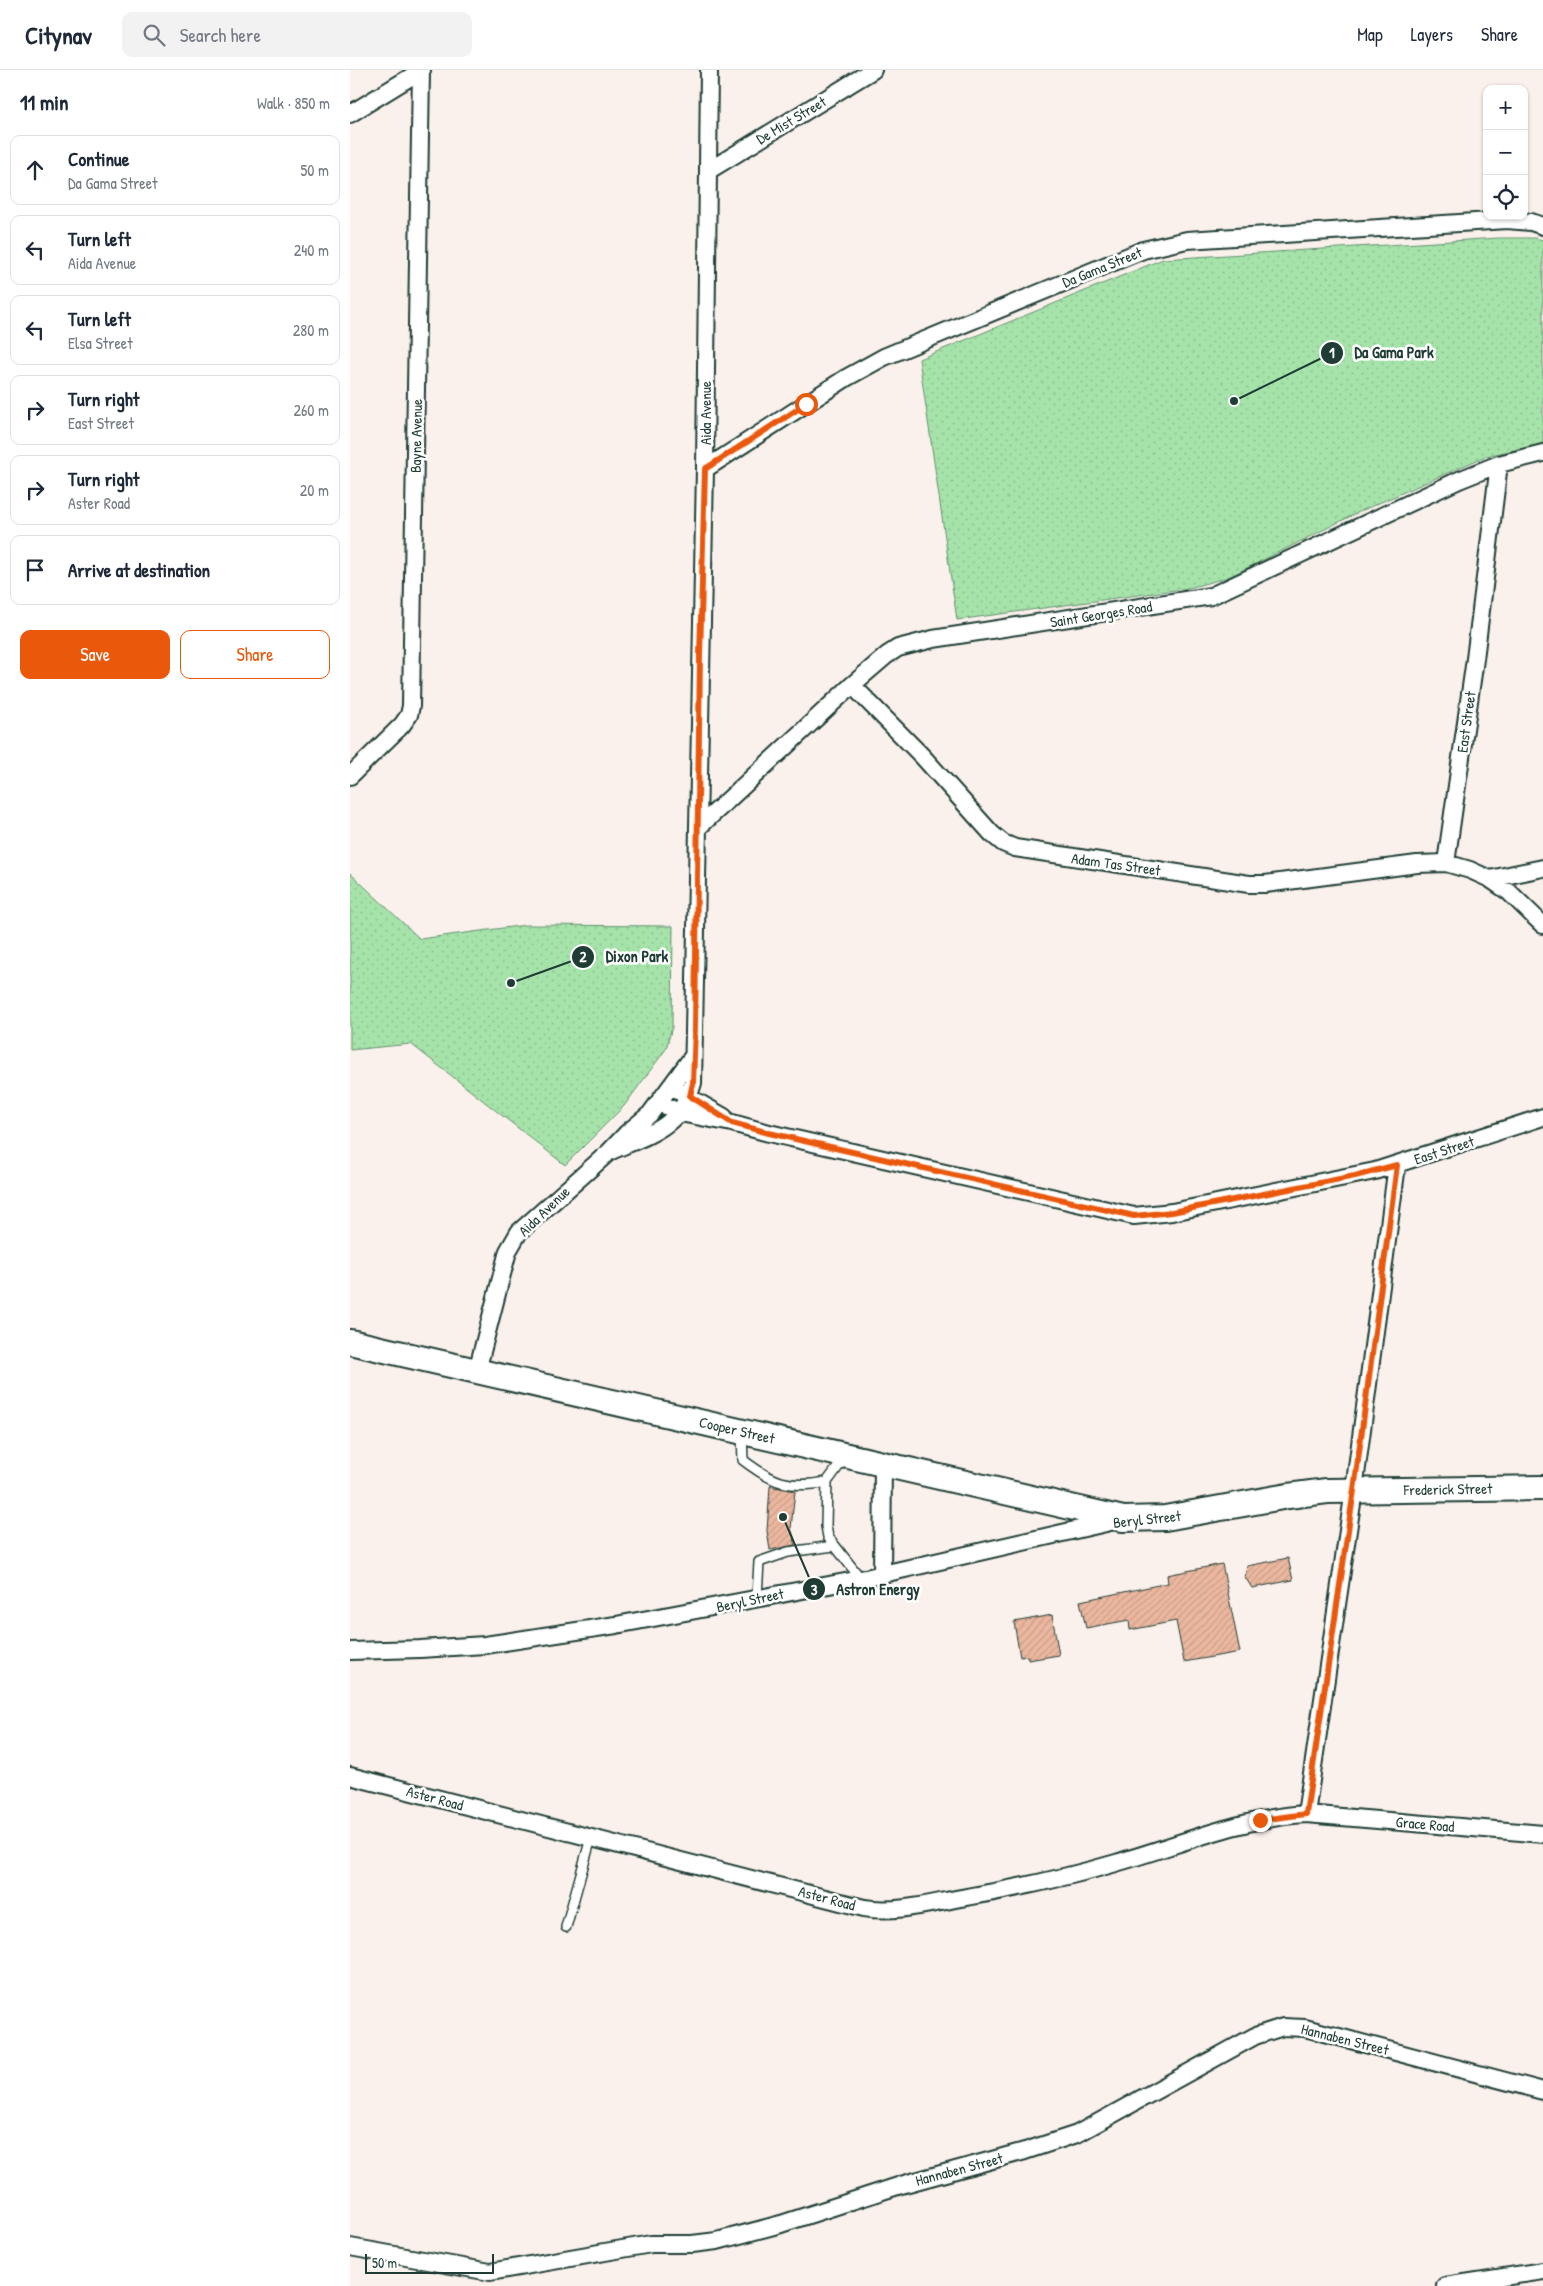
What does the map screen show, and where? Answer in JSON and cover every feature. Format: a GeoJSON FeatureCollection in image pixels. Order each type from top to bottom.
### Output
{"type":"FeatureCollection","features":[{"type":"Feature","properties":{"kind":"main road","name":"Cooper Street"},"geometry":{"type":"LineString","coordinates":[[350,1342],[1123,1519]]}},
{"type":"Feature","properties":{"kind":"main road","name":"Frederick Street"},"geometry":{"type":"LineString","coordinates":[[1354,1490],[1543,1488]]}},
{"type":"Feature","properties":{"kind":"main road","name":"Beryl Street"},"geometry":{"type":"LineString","coordinates":[[1123,1519],[1165,1518],[1288,1496],[1354,1490]]}},
{"type":"Feature","properties":{"kind":"street"},"geometry":{"type":"LineString","coordinates":[[350,114],[422,70]]}},
{"type":"Feature","properties":{"kind":"street","name":"Bayne Avenue"},"geometry":{"type":"LineString","coordinates":[[350,776],[402,725],[409,715],[412,706],[422,70]]}},
{"type":"Feature","properties":{"kind":"street","name":"Aida Avenue"},"geometry":{"type":"LineString","coordinates":[[609,1152],[665,1126],[680,1113],[690,1096],[693,1083],[705,469],[709,70]]}},
{"type":"Feature","properties":{"kind":"street","name":"De Mist Street"},"geometry":{"type":"LineString","coordinates":[[708,171],[873,70]]}},
{"type":"Feature","properties":{"kind":"street","name":"Da Gama Street"},"geometry":{"type":"LineString","coordinates":[[705,469],[846,378],[884,357],[1143,250],[1187,240],[1477,221],[1507,220],[1531,222],[1543,226]]}},
{"type":"Feature","properties":{"kind":"street","name":"Saint Georges Road"},"geometry":{"type":"LineString","coordinates":[[699,828],[852,685],[898,648],[915,643],[1211,596],[1459,480],[1499,464],[1543,453]]}},
{"type":"Feature","properties":{"kind":"street","name":"East Street"},"geometry":{"type":"LineString","coordinates":[[1446,863],[1475,659],[1499,464]]}},
{"type":"Feature","properties":{"kind":"street","name":"Adam Tas Street"},"geometry":{"type":"LineString","coordinates":[[852,685],[923,757],[992,834],[1015,848],[1265,884],[1417,864],[1446,863]]}},
{"type":"Feature","properties":{"kind":"street"},"geometry":{"type":"LineString","coordinates":[[1446,863],[1470,870],[1490,879],[1509,892],[1543,925]]}},
{"type":"Feature","properties":{"kind":"street"},"geometry":{"type":"LineString","coordinates":[[1490,879],[1543,868]]}},
{"type":"Feature","properties":{"kind":"street","name":"Aida Avenue"},"geometry":{"type":"LineString","coordinates":[[477,1371],[508,1250],[519,1232],[609,1152],[660,1103],[693,1056]]}},
{"type":"Feature","properties":{"kind":"street"},"geometry":{"type":"LineString","coordinates":[[670,1087],[690,1096],[732,1123]]}},
{"type":"Feature","properties":{"kind":"street"},"geometry":{"type":"LineString","coordinates":[[660,1103],[680,1113],[732,1123],[1134,1216],[1172,1212],[1345,1178],[1397,1165]]}},
{"type":"Feature","properties":{"kind":"street","name":"East Street"},"geometry":{"type":"LineString","coordinates":[[1306,1814],[1354,1490],[1397,1165],[1543,1117]]}},
{"type":"Feature","properties":{"kind":"street"},"geometry":{"type":"LineString","coordinates":[[882,1574],[883,1464]]}},
{"type":"Feature","properties":{"kind":"street","name":"Beryl Street"},"geometry":{"type":"LineString","coordinates":[[350,1651],[420,1649],[522,1640],[713,1608],[757,1597],[862,1579],[1123,1519]]}},
{"type":"Feature","properties":{"kind":"street","name":"Aster Road"},"geometry":{"type":"LineString","coordinates":[[350,1776],[880,1910],[904,1908],[1020,1888],[1115,1864],[1224,1829],[1271,1818],[1306,1814]]}},
{"type":"Feature","properties":{"kind":"street","name":"Grace Road"},"geometry":{"type":"LineString","coordinates":[[1306,1814],[1543,1834]]}},
{"type":"Feature","properties":{"kind":"street","name":"Hannaben Street"},"geometry":{"type":"LineString","coordinates":[[350,2247],[384,2252],[480,2272],[490,2272],[652,2244],[692,2244],[717,2241],[781,2224],[901,2185],[1025,2151],[1076,2134],[1255,2036],[1283,2027],[1305,2028],[1543,2091]]}},
{"type":"Feature","properties":{"kind":"street"},"geometry":{"type":"LineString","coordinates":[[1445,2286],[1543,2271]]}},
{"type":"Feature","properties":{"kind":"lane"},"geometry":{"type":"LineString","coordinates":[[742,1431],[743,1460],[766,1477],[782,1483],[808,1486],[827,1482]]}},
{"type":"Feature","properties":{"kind":"lane"},"geometry":{"type":"LineString","coordinates":[[847,1455],[827,1482],[826,1526],[828,1537],[834,1546],[862,1579]]}},
{"type":"Feature","properties":{"kind":"lane"},"geometry":{"type":"LineString","coordinates":[[757,1597],[759,1562],[788,1552],[834,1546]]}},
{"type":"Feature","properties":{"kind":"lane"},"geometry":{"type":"LineString","coordinates":[[566,1926],[591,1838]]}},
{"type":"Feature","properties":{"kind":"green space"},"geometry":{"type":"Polygon","coordinates":[[[1499,238],[1535,238],[1543,240],[1543,444],[1486,456],[1363,510],[1229,577],[1189,588],[957,620],[919,359],[1163,259],[1499,238]]]}},
{"type":"Feature","properties":{"kind":"green space"},"geometry":{"type":"Polygon","coordinates":[[[350,873],[420,939],[526,925],[673,926],[672,1027],[666,1049],[624,1106],[565,1165],[411,1044],[350,1050],[350,873]]]}},
{"type":"Feature","properties":{"kind":"building"},"geometry":{"type":"Polygon","coordinates":[[[770,1486],[795,1491],[791,1528],[796,1545],[770,1550],[767,1531],[770,1486]]]}},
{"type":"Feature","properties":{"kind":"building"},"geometry":{"type":"Polygon","coordinates":[[[1288,1558],[1293,1580],[1252,1588],[1245,1577],[1247,1566],[1288,1558]]]}},
{"type":"Feature","properties":{"kind":"building"},"geometry":{"type":"Polygon","coordinates":[[[1222,1564],[1240,1652],[1184,1662],[1176,1621],[1130,1630],[1129,1620],[1086,1628],[1080,1601],[1168,1583],[1167,1575],[1222,1564]]]}},
{"type":"Feature","properties":{"kind":"building"},"geometry":{"type":"Polygon","coordinates":[[[1052,1615],[1059,1655],[1028,1660],[1028,1656],[1020,1657],[1014,1622],[1052,1615]]]}},
{"type":"Feature","properties":{"kind":"place","name":"Da Gama Park"},"geometry":{"type":"Point","coordinates":[1234,401]}},
{"type":"Feature","properties":{"kind":"place","name":"Dixon Park"},"geometry":{"type":"Point","coordinates":[511,983]}},
{"type":"Feature","properties":{"kind":"place","name":"Astron Energy"},"geometry":{"type":"Point","coordinates":[783,1517]}},
{"type":"Feature","properties":{"kind":"route"},"geometry":{"type":"LineString","coordinates":[[806,404],[705,469],[700,656],[699,828],[694,1068],[690,1096],[732,1123],[1134,1216],[1172,1212],[1355,1176],[1397,1165],[1354,1490],[1306,1814],[1260,1820]]}}]}
